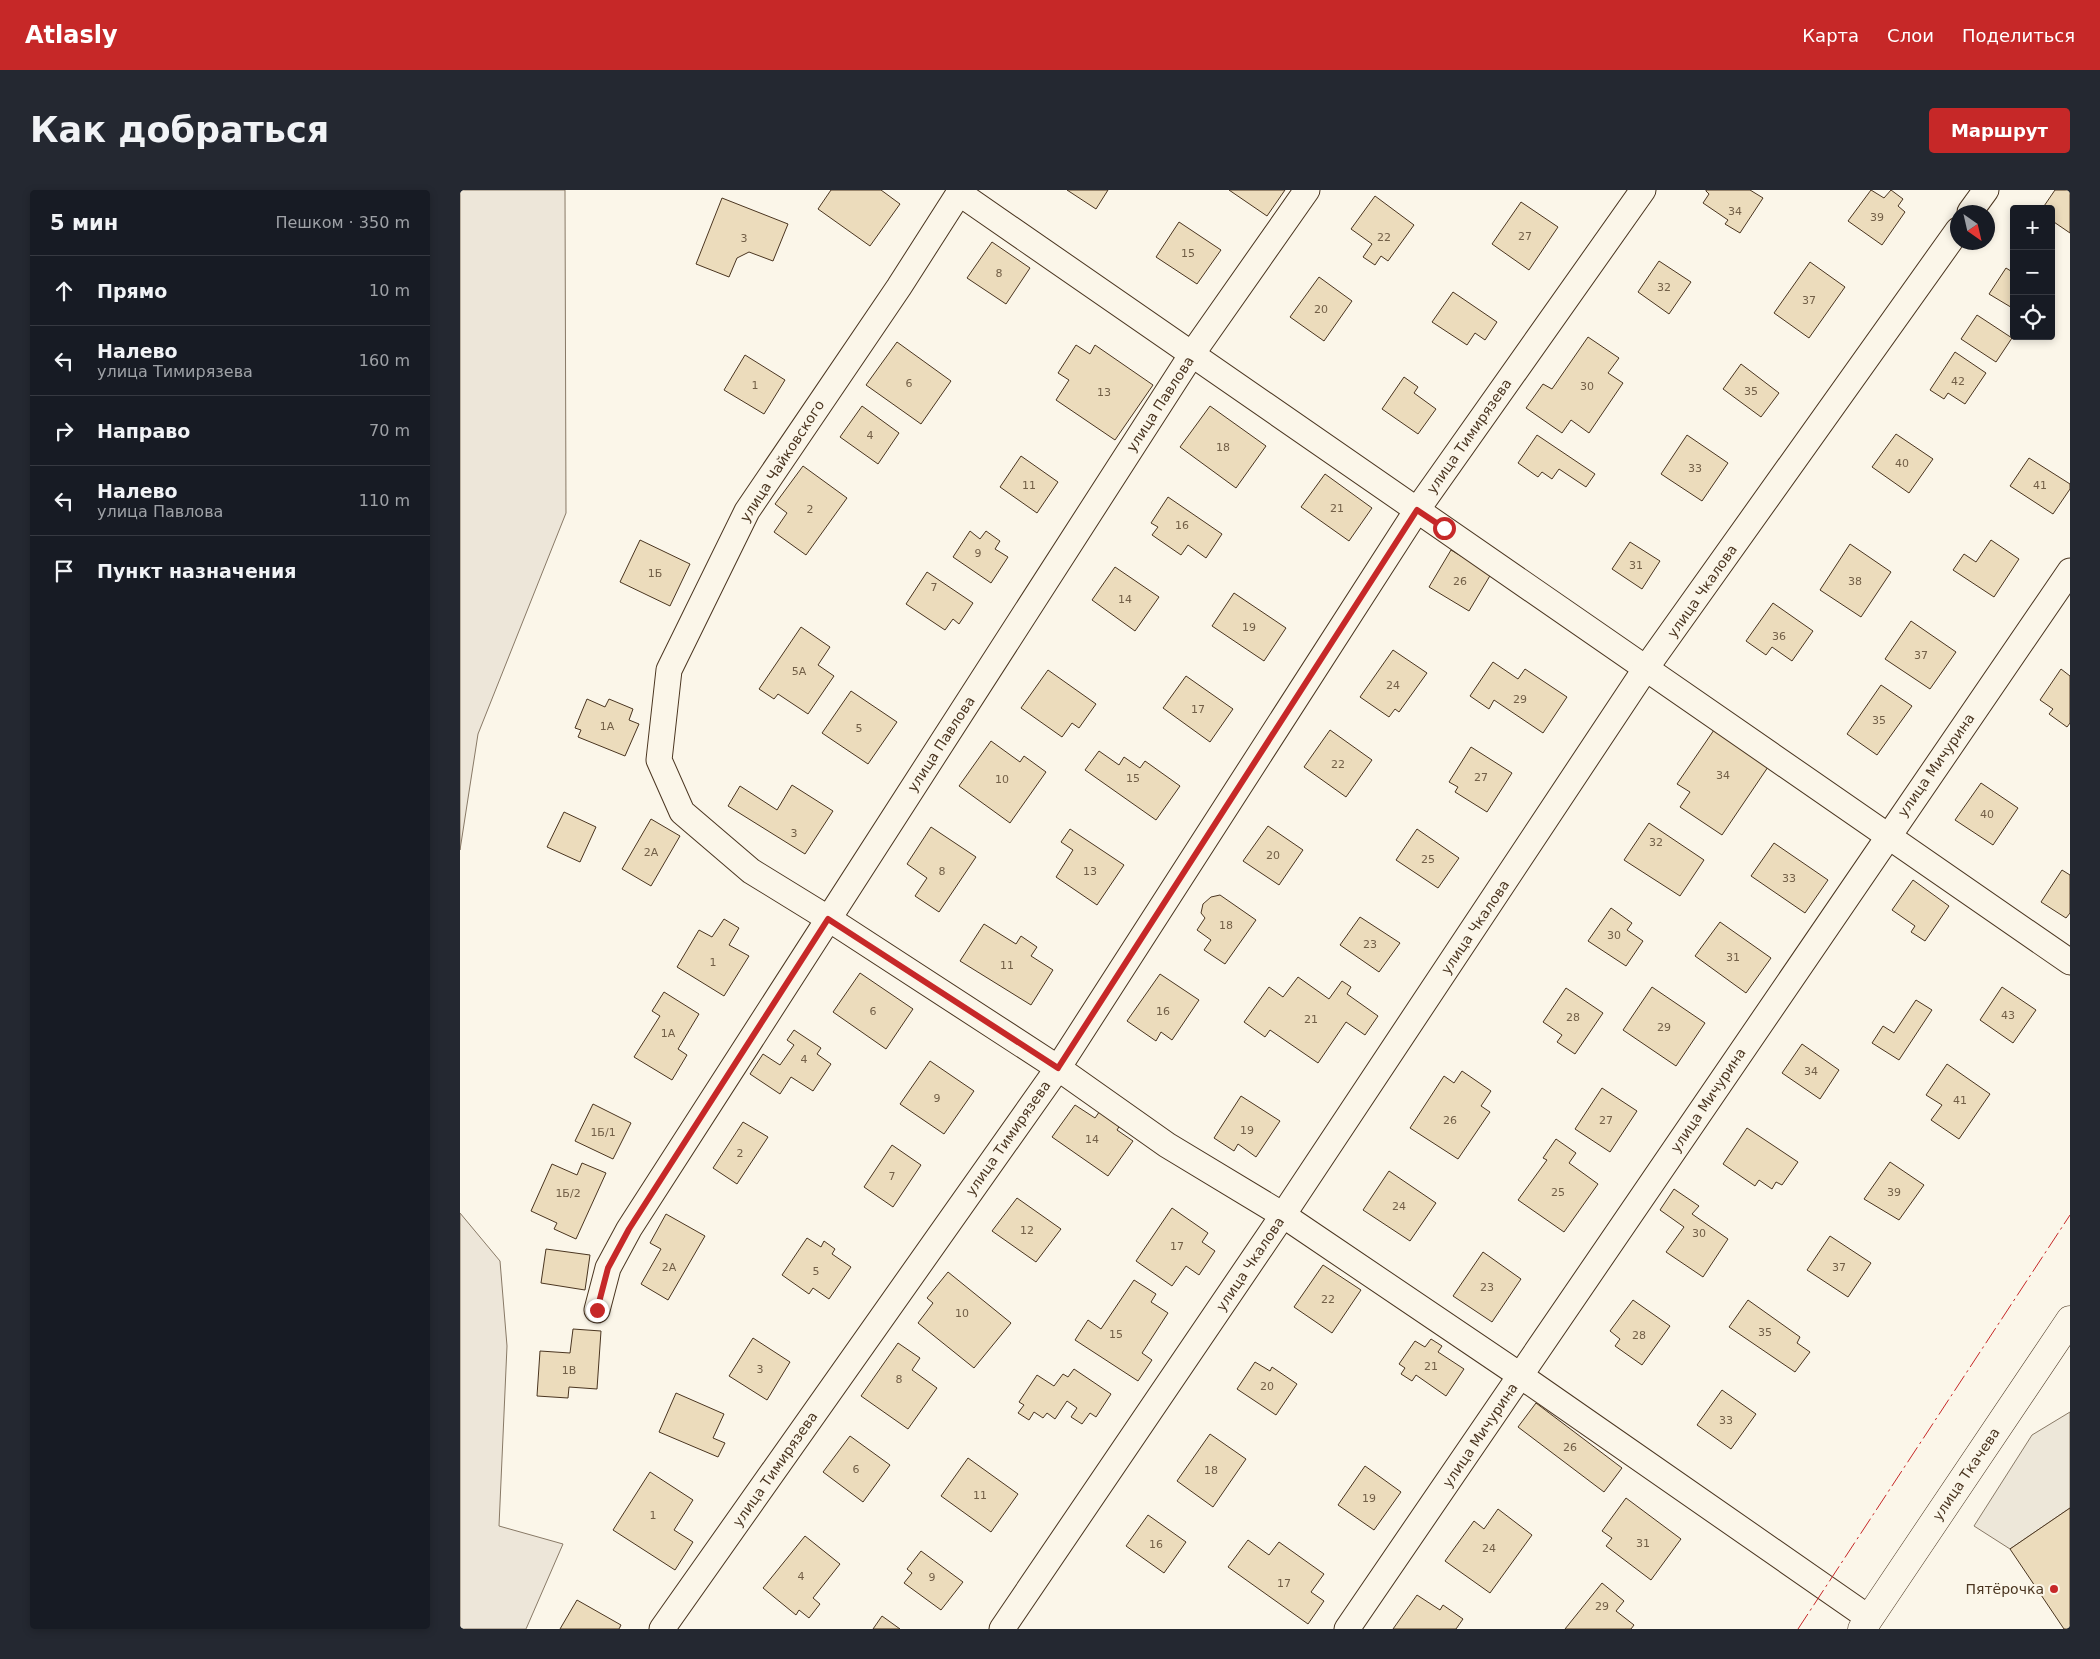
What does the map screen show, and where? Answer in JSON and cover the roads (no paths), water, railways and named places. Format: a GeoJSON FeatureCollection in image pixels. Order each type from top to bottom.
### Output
{"type":"FeatureCollection","features":[{"type":"Feature","properties":{"kind":"street","name":"улица Павлова"},"geometry":{"type":"LineString","coordinates":[[597,1310],[608,1268],[629,1229],[1192,354],[1307,190]]}},
{"type":"Feature","properties":{"kind":"street","name":"улица Тимирязева"},"geometry":{"type":"LineString","coordinates":[[662,1629],[1058,1068],[1417,510],[1643,190]]}},
{"type":"Feature","properties":{"kind":"street"},"geometry":{"type":"LineString","coordinates":[[1975,205],[1986,190]]}},
{"type":"Feature","properties":{"kind":"street"},"geometry":{"type":"LineString","coordinates":[[960,192],[2070,962]]}},
{"type":"Feature","properties":{"kind":"street","name":"улица Чайковского"},"geometry":{"type":"LineString","coordinates":[[828,919],[751,872],[682,812],[659,760],[669,670],[748,511],[899,287],[960,192]]}},
{"type":"Feature","properties":{"kind":"street","name":"улица Чкалова"},"geometry":{"type":"LineString","coordinates":[[1002,1629],[1283,1216],[1646,668],[1950,241]]}},
{"type":"Feature","properties":{"kind":"street","name":"улица Мичурина"},"geometry":{"type":"LineString","coordinates":[[1347,1629],[2070,571]]}},
{"type":"Feature","properties":{"kind":"street"},"geometry":{"type":"LineString","coordinates":[[828,919],[1058,1068],[1167,1144],[1283,1216],[1521,1376],[1866,1624]]}},
{"type":"Feature","properties":{"kind":"street","name":"улица Ткачева"},"geometry":{"type":"LineString","coordinates":[[1866,1624],[2070,1320]]}},
{"type":"Feature","properties":{"kind":"place","name":"Пятёрочка"},"geometry":{"type":"Point","coordinates":[2054,1589]}}]}
